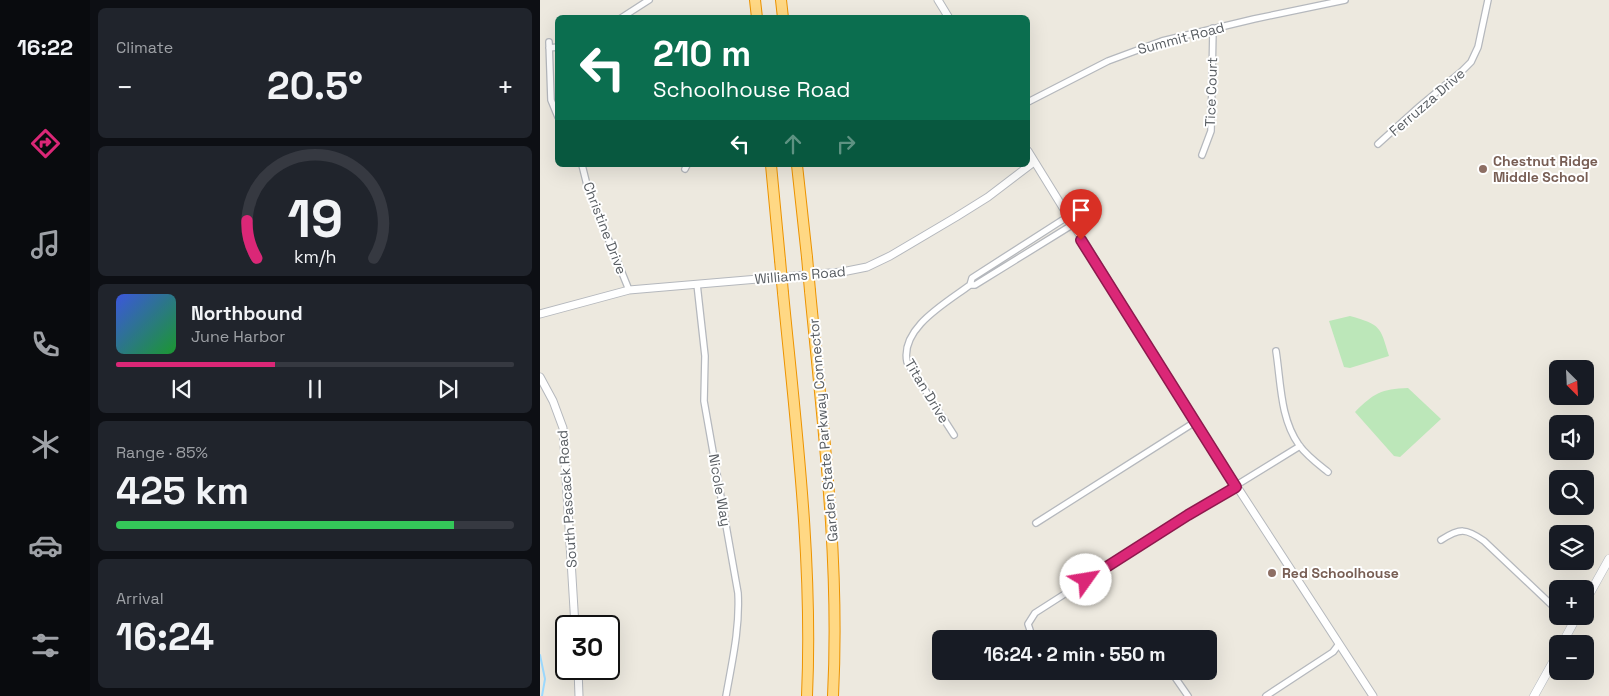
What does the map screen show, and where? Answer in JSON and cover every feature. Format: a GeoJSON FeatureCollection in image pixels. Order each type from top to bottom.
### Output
{"type":"FeatureCollection","features":[{"type":"Feature","properties":{"kind":"highway"},"geometry":{"type":"LineString","coordinates":[[755,0],[757,15]]}},
{"type":"Feature","properties":{"kind":"highway"},"geometry":{"type":"LineString","coordinates":[[782,0],[783,15]]}},
{"type":"Feature","properties":{"kind":"highway","name":"Garden State Parkway Connector"},"geometry":{"type":"LineString","coordinates":[[771,167],[806,541],[807,696]]}},
{"type":"Feature","properties":{"kind":"highway","name":"Garden State Parkway Connector"},"geometry":{"type":"LineString","coordinates":[[797,167],[832,535],[835,617],[833,696]]}},
{"type":"Feature","properties":{"kind":"main road"},"geometry":{"type":"LineString","coordinates":[[1594,586],[1609,559]]}},
{"type":"Feature","properties":{"kind":"main road"},"geometry":{"type":"LineString","coordinates":[[1567,635],[1572,625]]}},
{"type":"Feature","properties":{"kind":"main road"},"geometry":{"type":"LineString","coordinates":[[1534,696],[1549,669]]}},
{"type":"Feature","properties":{"kind":"street"},"geometry":{"type":"LineString","coordinates":[[629,15],[649,0]]}},
{"type":"Feature","properties":{"kind":"street"},"geometry":{"type":"LineString","coordinates":[[938,0],[947,15]]}},
{"type":"Feature","properties":{"kind":"street","name":"Summit Road"},"geometry":{"type":"LineString","coordinates":[[1030,101],[1124,54],[1213,28],[1341,0]]}},
{"type":"Feature","properties":{"kind":"street","name":"Ferruzza Drive"},"geometry":{"type":"LineString","coordinates":[[1378,144],[1471,62],[1478,47],[1488,0]]}},
{"type":"Feature","properties":{"kind":"street","name":"Tice Court"},"geometry":{"type":"LineString","coordinates":[[1202,155],[1211,131],[1213,28]]}},
{"type":"Feature","properties":{"kind":"street"},"geometry":{"type":"LineString","coordinates":[[555,46],[549,45],[551,100],[555,110]]}},
{"type":"Feature","properties":{"kind":"street"},"geometry":{"type":"LineString","coordinates":[[1030,155],[1236,487],[1373,696]]}},
{"type":"Feature","properties":{"kind":"street","name":"Williams Road"},"geometry":{"type":"LineString","coordinates":[[1030,165],[1034,162]]}},
{"type":"Feature","properties":{"kind":"street","name":"Christine Drive"},"geometry":{"type":"LineString","coordinates":[[582,167],[588,189],[629,290]]}},
{"type":"Feature","properties":{"kind":"street","name":"Williams Road"},"geometry":{"type":"LineString","coordinates":[[540,314],[629,290],[835,273],[867,267],[890,256],[956,217],[988,197],[1027,167]]}},
{"type":"Feature","properties":{"kind":"street","name":"Titan Drive"},"geometry":{"type":"LineString","coordinates":[[954,435],[907,362],[905,353],[907,343],[920,324],[970,284],[972,278],[1050,230],[1067,217]]}},
{"type":"Feature","properties":{"kind":"street","name":"Titan Drive"},"geometry":{"type":"LineString","coordinates":[[970,284],[975,285],[1072,225]]}},
{"type":"Feature","properties":{"kind":"street","name":"Nicole Way"},"geometry":{"type":"LineString","coordinates":[[697,284],[704,356],[704,401],[739,600],[738,632],[726,696]]}},
{"type":"Feature","properties":{"kind":"street"},"geometry":{"type":"LineString","coordinates":[[1276,351],[1284,414],[1291,431],[1300,446],[1328,472]]}},
{"type":"Feature","properties":{"kind":"street","name":"South Pascack Road"},"geometry":{"type":"LineString","coordinates":[[540,377],[553,401],[563,428],[574,615]]}},
{"type":"Feature","properties":{"kind":"street"},"geometry":{"type":"LineString","coordinates":[[1036,523],[1195,422]]}},
{"type":"Feature","properties":{"kind":"street"},"geometry":{"type":"LineString","coordinates":[[1030,630],[1028,624],[1034,613],[1300,446]]}},
{"type":"Feature","properties":{"kind":"street"},"geometry":{"type":"LineString","coordinates":[[1441,540],[1454,532],[1464,530],[1474,534],[1484,541],[1549,602]]}},
{"type":"Feature","properties":{"kind":"street"},"geometry":{"type":"LineString","coordinates":[[1266,696],[1333,652],[1339,644]]}},
{"type":"Feature","properties":{"kind":"street"},"geometry":{"type":"LineString","coordinates":[[578,680],[579,696]]}},
{"type":"Feature","properties":{"kind":"street"},"geometry":{"type":"LineString","coordinates":[[1177,680],[1188,696]]}},
{"type":"Feature","properties":{"kind":"green space"},"geometry":{"type":"Polygon","coordinates":[[[1350,316],[1368,322],[1378,328],[1389,356],[1350,368],[1344,367],[1329,321],[1350,316]]]}},
{"type":"Feature","properties":{"kind":"green space"},"geometry":{"type":"Polygon","coordinates":[[[1408,388],[1441,419],[1400,457],[1394,456],[1355,412],[1378,393],[1391,389],[1408,388]]]}},
{"type":"Feature","properties":{"kind":"waterway"},"geometry":{"type":"LineString","coordinates":[[540,655],[545,679],[542,696]]}},
{"type":"Feature","properties":{"kind":"place","name":"Chestnut Ridge Middle School"},"geometry":{"type":"Point","coordinates":[1483,169]}},
{"type":"Feature","properties":{"kind":"place","name":"Red Schoolhouse"},"geometry":{"type":"Point","coordinates":[1272,573]}},
{"type":"Feature","properties":{"kind":"route"},"geometry":{"type":"LineString","coordinates":[[1081,240],[1236,487],[1086,580]]}}]}
